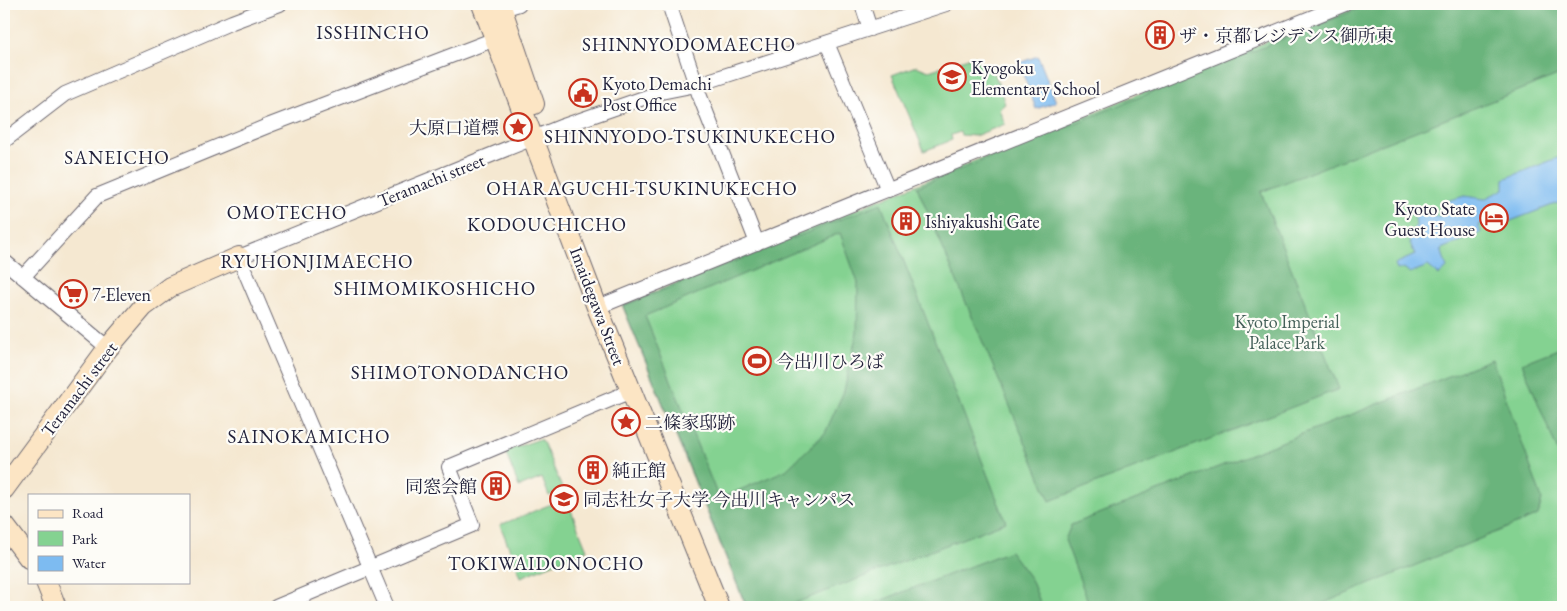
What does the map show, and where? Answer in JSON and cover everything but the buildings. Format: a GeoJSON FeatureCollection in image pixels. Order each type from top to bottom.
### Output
{"type":"FeatureCollection","features":[{"type":"Feature","properties":{"kind":"main road","name":"Imaidegawa Street"},"geometry":{"type":"LineString","coordinates":[[498,7],[495,39],[608,303],[732,607]]}},
{"type":"Feature","properties":{"kind":"main road","name":"Imaidegawa Street"},"geometry":{"type":"LineString","coordinates":[[498,7],[538,136],[631,391],[719,607]]}},
{"type":"Feature","properties":{"kind":"main road","name":"Teramachi street"},"geometry":{"type":"LineString","coordinates":[[4,489],[108,348],[143,307],[170,287],[240,257]]}},
{"type":"Feature","properties":{"kind":"main road"},"geometry":{"type":"LineString","coordinates":[[4,525],[28,557]]}},
{"type":"Feature","properties":{"kind":"main road"},"geometry":{"type":"LineString","coordinates":[[47,584],[56,607]]}},
{"type":"Feature","properties":{"kind":"street"},"geometry":{"type":"LineString","coordinates":[[4,141],[65,94],[232,22],[280,4]]}},
{"type":"Feature","properties":{"kind":"street"},"geometry":{"type":"LineString","coordinates":[[669,4],[696,85],[757,243]]}},
{"type":"Feature","properties":{"kind":"street"},"geometry":{"type":"LineString","coordinates":[[862,4],[870,29]]}},
{"type":"Feature","properties":{"kind":"street","name":"Teramachi street"},"geometry":{"type":"LineString","coordinates":[[240,257],[538,136],[661,92],[696,85],[946,4]]}},
{"type":"Feature","properties":{"kind":"street"},"geometry":{"type":"LineString","coordinates":[[608,303],[1345,4]]}},
{"type":"Feature","properties":{"kind":"street"},"geometry":{"type":"LineString","coordinates":[[23,277],[97,196],[270,125],[495,39]]}},
{"type":"Feature","properties":{"kind":"street"},"geometry":{"type":"LineString","coordinates":[[828,43],[888,190]]}},
{"type":"Feature","properties":{"kind":"street"},"geometry":{"type":"LineString","coordinates":[[240,257],[388,607]]}},
{"type":"Feature","properties":{"kind":"street"},"geometry":{"type":"LineString","coordinates":[[4,261],[108,348]]}},
{"type":"Feature","properties":{"kind":"street"},"geometry":{"type":"LineString","coordinates":[[276,607],[472,526],[449,467],[631,391]]}},
{"type":"Feature","properties":{"kind":"green space","name":"Kyoto Imperial Palace Park"},"geometry":{"type":"Polygon","coordinates":[[[1359,4],[1563,4],[1563,607],[746,607],[622,305],[1359,4]]]}},
{"type":"Feature","properties":{"kind":"green space"},"geometry":{"type":"Polygon","coordinates":[[[1370,4],[1563,4],[1563,73],[1261,192],[1339,389],[1050,501],[917,187],[1370,4]]]}},
{"type":"Feature","properties":{"kind":"green space"},"geometry":{"type":"Polygon","coordinates":[[[974,56],[979,63],[992,66],[1005,104],[999,109],[1005,124],[975,136],[961,135],[960,132],[951,135],[952,140],[924,151],[892,75],[916,66],[929,71],[974,56]]]}},
{"type":"Feature","properties":{"kind":"green space"},"geometry":{"type":"Polygon","coordinates":[[[881,203],[1006,522],[785,607],[747,607],[623,306],[881,203]],[[840,233],[645,316],[719,499],[786,470],[825,433],[844,391],[857,332],[858,283],[840,233]]]}},
{"type":"Feature","properties":{"kind":"green space"},"geometry":{"type":"Polygon","coordinates":[[[1563,347],[1563,465],[1522,363],[1563,347]]]}},
{"type":"Feature","properties":{"kind":"green space"},"geometry":{"type":"Polygon","coordinates":[[[1492,359],[1542,499],[1538,515],[1314,607],[1090,607],[1065,540],[1071,525],[1492,359]]]}},
{"type":"Feature","properties":{"kind":"green space"},"geometry":{"type":"Polygon","coordinates":[[[540,439],[544,444],[562,488],[549,496],[542,478],[519,487],[505,451],[540,439]]]}},
{"type":"Feature","properties":{"kind":"green space"},"geometry":{"type":"Polygon","coordinates":[[[566,498],[587,550],[521,577],[500,525],[566,498]]]}},
{"type":"Feature","properties":{"kind":"green space"},"geometry":{"type":"Polygon","coordinates":[[[1010,551],[1031,579],[1042,607],[864,607],[1010,551]]]}},
{"type":"Feature","properties":{"kind":"water"},"geometry":{"type":"Polygon","coordinates":[[[1038,56],[1056,102],[1036,109],[1019,63],[1038,56]]]}},
{"type":"Feature","properties":{"kind":"water"},"geometry":{"type":"Polygon","coordinates":[[[1560,157],[1563,164],[1563,201],[1508,222],[1505,214],[1478,225],[1481,233],[1441,249],[1447,268],[1439,275],[1428,266],[1410,273],[1404,268],[1397,270],[1395,264],[1415,255],[1409,240],[1416,226],[1415,217],[1411,213],[1439,217],[1444,204],[1450,200],[1465,196],[1484,199],[1504,189],[1504,179],[1560,157]]]}},
{"type":"Feature","properties":{"kind":"place","name":"ザ・京都レジデンス御所東"},"geometry":{"type":"Point","coordinates":[1160,35]}},
{"type":"Feature","properties":{"kind":"place","name":"Kyogoku Elementary School"},"geometry":{"type":"Point","coordinates":[952,77]}},
{"type":"Feature","properties":{"kind":"place","name":"Kyoto Demachi Post Office"},"geometry":{"type":"Point","coordinates":[583,93]}},
{"type":"Feature","properties":{"kind":"place","name":"大原口道標"},"geometry":{"type":"Point","coordinates":[518,127]}},
{"type":"Feature","properties":{"kind":"place","name":"Kyoto State Guest House"},"geometry":{"type":"Point","coordinates":[1494,218]}},
{"type":"Feature","properties":{"kind":"place","name":"Ishiyakushi Gate"},"geometry":{"type":"Point","coordinates":[906,221]}},
{"type":"Feature","properties":{"kind":"place","name":"7-Eleven"},"geometry":{"type":"Point","coordinates":[73,294]}},
{"type":"Feature","properties":{"kind":"place","name":"今出川ひろば"},"geometry":{"type":"Point","coordinates":[757,361]}},
{"type":"Feature","properties":{"kind":"place","name":"二條家邸跡"},"geometry":{"type":"Point","coordinates":[626,422]}},
{"type":"Feature","properties":{"kind":"place","name":"純正館"},"geometry":{"type":"Point","coordinates":[593,470]}},
{"type":"Feature","properties":{"kind":"place","name":"同窓会館"},"geometry":{"type":"Point","coordinates":[496,486]}},
{"type":"Feature","properties":{"kind":"place","name":"同志社女子大学 今出川キャンパス"},"geometry":{"type":"Point","coordinates":[564,499]}},
{"type":"Feature","properties":{"kind":"district","name":"ISSHINCHO"},"geometry":{"type":"Point","coordinates":[373,32]}},
{"type":"Feature","properties":{"kind":"district","name":"SHINNYODOMAECHO"},"geometry":{"type":"Point","coordinates":[689,44]}},
{"type":"Feature","properties":{"kind":"district","name":"SHINNYODO-TSUKINUKECHO"},"geometry":{"type":"Point","coordinates":[690,136]}},
{"type":"Feature","properties":{"kind":"district","name":"SANEICHO"},"geometry":{"type":"Point","coordinates":[117,157]}},
{"type":"Feature","properties":{"kind":"district","name":"OHARAGUCHI-TSUKINUKECHO"},"geometry":{"type":"Point","coordinates":[642,188]}},
{"type":"Feature","properties":{"kind":"district","name":"OMOTECHO"},"geometry":{"type":"Point","coordinates":[287,212]}},
{"type":"Feature","properties":{"kind":"district","name":"KODOUCHICHO"},"geometry":{"type":"Point","coordinates":[547,224]}},
{"type":"Feature","properties":{"kind":"district","name":"RYUHONJIMAECHO"},"geometry":{"type":"Point","coordinates":[317,261]}},
{"type":"Feature","properties":{"kind":"district","name":"SHIMOMIKOSHICHO"},"geometry":{"type":"Point","coordinates":[435,288]}},
{"type":"Feature","properties":{"kind":"district","name":"SHIMOTONODANCHO"},"geometry":{"type":"Point","coordinates":[460,372]}},
{"type":"Feature","properties":{"kind":"district","name":"SAINOKAMICHO"},"geometry":{"type":"Point","coordinates":[309,436]}},
{"type":"Feature","properties":{"kind":"district","name":"TOKIWAIDONOCHO"},"geometry":{"type":"Point","coordinates":[546,563]}}]}
